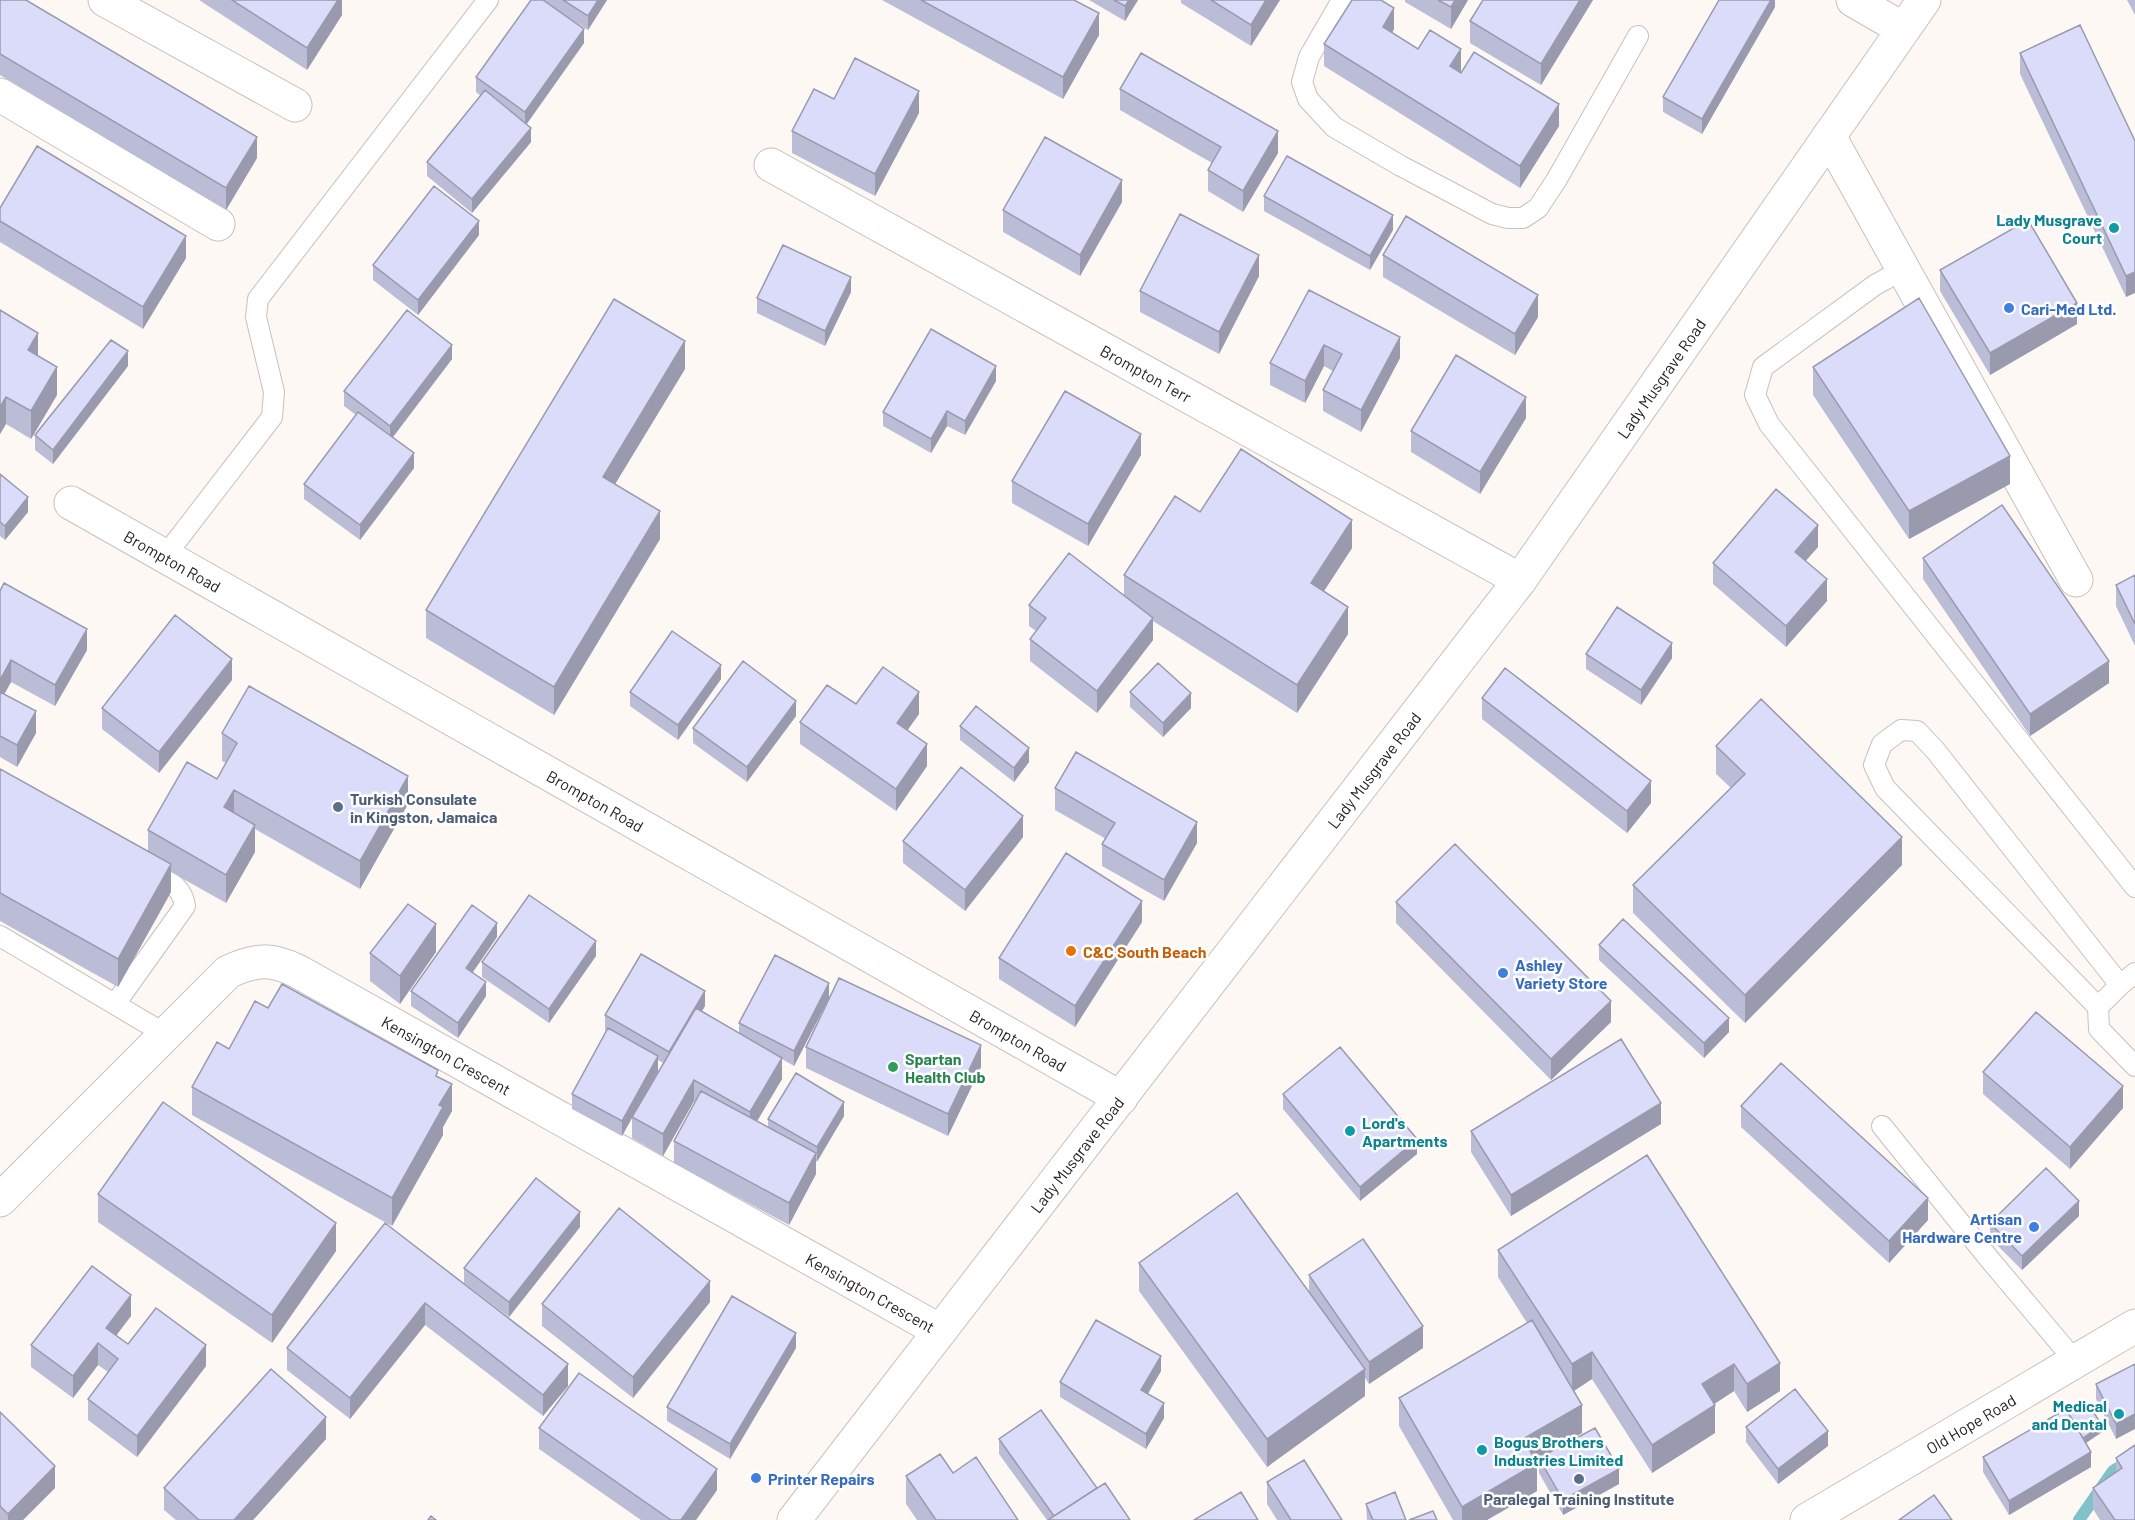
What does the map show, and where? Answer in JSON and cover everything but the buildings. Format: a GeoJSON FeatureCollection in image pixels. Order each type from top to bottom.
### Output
{"type":"FeatureCollection","features":[{"type":"Feature","properties":{"kind":"street"},"geometry":{"type":"LineString","coordinates":[[105,0],[295,105]]}},
{"type":"Feature","properties":{"kind":"street"},"geometry":{"type":"LineString","coordinates":[[1853,0],[1903,29]]}},
{"type":"Feature","properties":{"kind":"street","name":"Lady Musgrave Road"},"geometry":{"type":"LineString","coordinates":[[794,1520],[1520,580],[1924,0]]}},
{"type":"Feature","properties":{"kind":"street"},"geometry":{"type":"LineString","coordinates":[[0,95],[218,224]]}},
{"type":"Feature","properties":{"kind":"street"},"geometry":{"type":"LineString","coordinates":[[1829,136],[2076,580]]}},
{"type":"Feature","properties":{"kind":"street","name":"Brompton Terr"},"geometry":{"type":"LineString","coordinates":[[771,165],[1520,580]]}},
{"type":"Feature","properties":{"kind":"street","name":"Brompton Road"},"geometry":{"type":"LineString","coordinates":[[71,503],[1121,1098]]}},
{"type":"Feature","properties":{"kind":"street","name":"Kensington Crescent"},"geometry":{"type":"LineString","coordinates":[[0,1200],[228,972],[245,964],[264,961],[282,964],[940,1331]]}},
{"type":"Feature","properties":{"kind":"street","name":"Old Hope Road"},"geometry":{"type":"LineString","coordinates":[[1807,1520],[2135,1326]]}},
{"type":"Feature","properties":{"kind":"lane"},"geometry":{"type":"LineString","coordinates":[[165,556],[272,417],[274,392],[256,317],[258,299],[488,0]]}},
{"type":"Feature","properties":{"kind":"lane"},"geometry":{"type":"LineString","coordinates":[[1342,0],[1309,57],[1302,82],[1308,99],[1334,126],[1343,132],[1491,214],[1508,218],[1523,218],[1538,208],[1557,179],[1638,36]]}},
{"type":"Feature","properties":{"kind":"lane"},"geometry":{"type":"LineString","coordinates":[[1904,269],[1875,285],[1763,367],[1755,395],[1769,424],[2135,887]]}},
{"type":"Feature","properties":{"kind":"lane"},"geometry":{"type":"LineString","coordinates":[[2098,1007],[2127,979],[1917,731],[1901,730],[1882,744],[1874,765],[1886,788],[2098,1007],[2099,1029],[2135,1066]]}},
{"type":"Feature","properties":{"kind":"lane"},"geometry":{"type":"LineString","coordinates":[[115,1004],[185,906],[184,897],[177,886],[138,863]]}},
{"type":"Feature","properties":{"kind":"lane"},"geometry":{"type":"LineString","coordinates":[[0,936],[165,1034]]}},
{"type":"Feature","properties":{"kind":"lane"},"geometry":{"type":"LineString","coordinates":[[1882,1126],[1990,1261],[2075,1361]]}},
{"type":"Feature","properties":{"kind":"waterway"},"geometry":{"type":"LineString","coordinates":[[2079,1520],[2113,1471],[2135,1457]]}},
{"type":"Feature","properties":{"kind":"place","name":"Lady Musgrave Court"},"geometry":{"type":"Point","coordinates":[2114,228]}},
{"type":"Feature","properties":{"kind":"place","name":"Cari-Med Ltd."},"geometry":{"type":"Point","coordinates":[2009,308]}},
{"type":"Feature","properties":{"kind":"place","name":"Turkish Consulate in Kingston, Jamaica"},"geometry":{"type":"Point","coordinates":[338,807]}},
{"type":"Feature","properties":{"kind":"place","name":"C&C South Beach"},"geometry":{"type":"Point","coordinates":[1071,951]}},
{"type":"Feature","properties":{"kind":"place","name":"Ashley Variety Store"},"geometry":{"type":"Point","coordinates":[1503,973]}},
{"type":"Feature","properties":{"kind":"place","name":"Spartan Health Club"},"geometry":{"type":"Point","coordinates":[893,1067]}},
{"type":"Feature","properties":{"kind":"place","name":"Lord's Apartments"},"geometry":{"type":"Point","coordinates":[1350,1131]}},
{"type":"Feature","properties":{"kind":"place","name":"Artisan Hardware Centre"},"geometry":{"type":"Point","coordinates":[2034,1227]}},
{"type":"Feature","properties":{"kind":"place","name":"Medical and Dental"},"geometry":{"type":"Point","coordinates":[2119,1414]}},
{"type":"Feature","properties":{"kind":"place","name":"Bogus Brothers Industries Limited"},"geometry":{"type":"Point","coordinates":[1482,1450]}},
{"type":"Feature","properties":{"kind":"place","name":"Printer Repairs"},"geometry":{"type":"Point","coordinates":[756,1478]}},
{"type":"Feature","properties":{"kind":"place","name":"Paralegal Training Institute"},"geometry":{"type":"Point","coordinates":[1579,1479]}}]}
